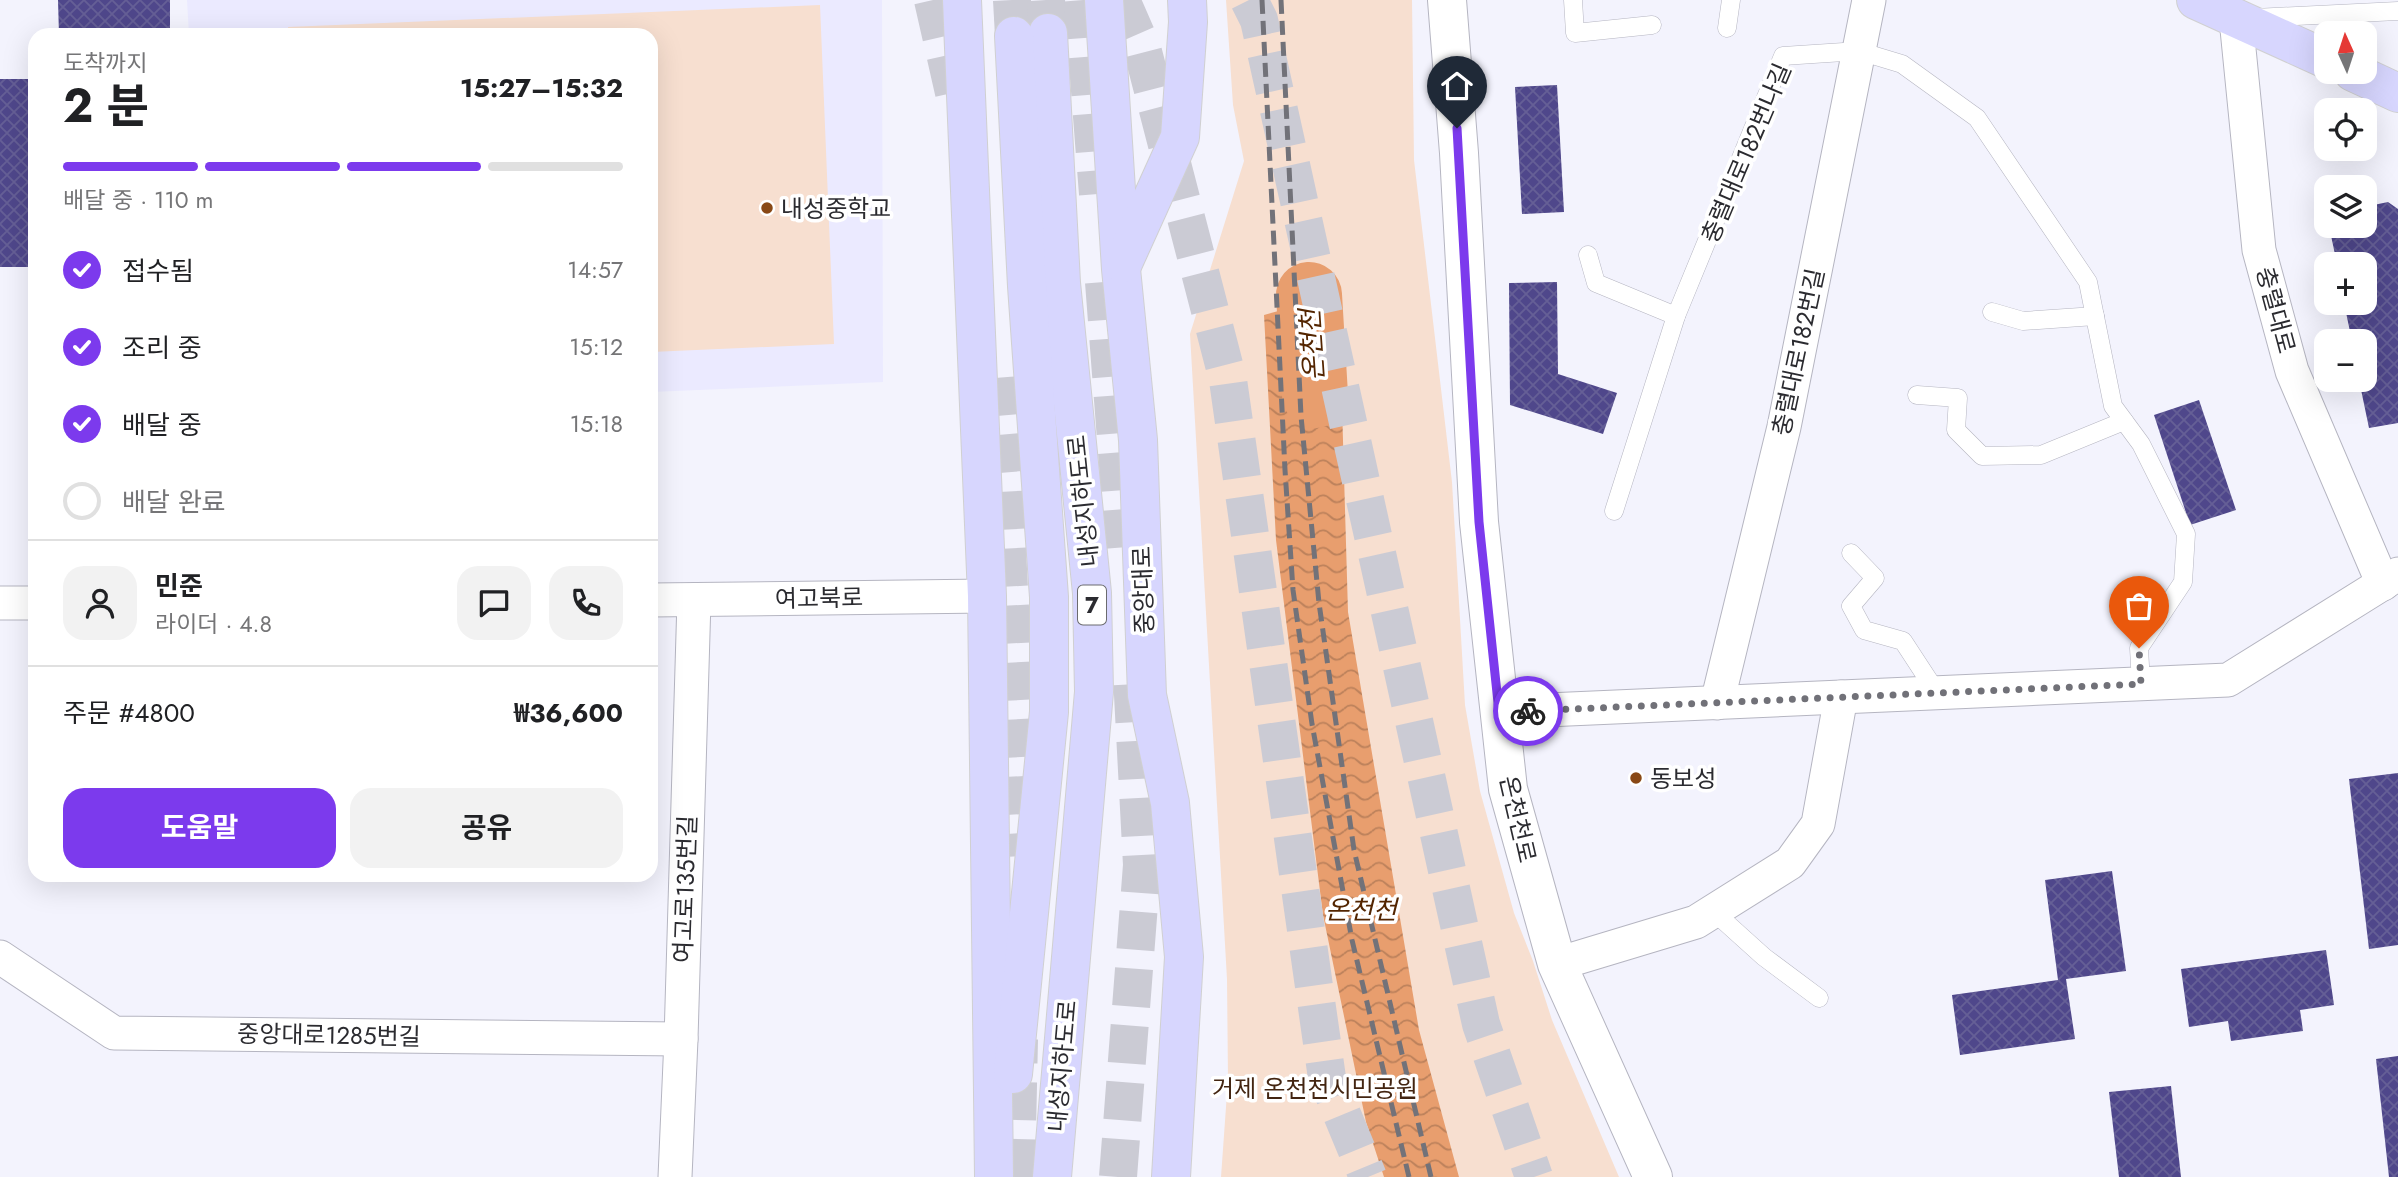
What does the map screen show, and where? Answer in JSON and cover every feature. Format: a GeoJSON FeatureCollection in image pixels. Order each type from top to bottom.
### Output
{"type":"FeatureCollection","features":[{"type":"Feature","properties":{"kind":"main road"},"geometry":{"type":"LineString","coordinates":[[962,0],[987,596],[994,1174]]}},
{"type":"Feature","properties":{"kind":"main road","name":"중앙대로"},"geometry":{"type":"LineString","coordinates":[[1104,0],[1121,268],[1138,440],[1147,695],[1170,803],[1184,957],[1171,1177]]}},
{"type":"Feature","properties":{"kind":"main road"},"geometry":{"type":"LineString","coordinates":[[1121,268],[1180,137],[1188,22],[1187,0]]}},
{"type":"Feature","properties":{"kind":"main road"},"geometry":{"type":"LineString","coordinates":[[2196,0],[2314,55]]}},
{"type":"Feature","properties":{"kind":"main road","name":"내성지하도로"},"geometry":{"type":"LineString","coordinates":[[994,1174],[1016,1058],[1049,712],[1049,597],[1027,286],[1031,34],[1062,283],[1092,593],[1094,692],[1052,1177]]}},
{"type":"Feature","properties":{"kind":"main road"},"geometry":{"type":"LineString","coordinates":[[2377,83],[2398,93]]}},
{"type":"Feature","properties":{"kind":"street","name":"온천천로"},"geometry":{"type":"LineString","coordinates":[[1447,0],[1459,153],[1479,522],[1508,789],[1557,964],[1653,1177]]}},
{"type":"Feature","properties":{"kind":"street","name":"충렬대로182번길"},"geometry":{"type":"LineString","coordinates":[[1717,703],[1784,427],[1869,0]]}},
{"type":"Feature","properties":{"kind":"street","name":"충렬대로"},"geometry":{"type":"LineString","coordinates":[[2236,19],[2259,250],[2292,371],[2390,579]]}},
{"type":"Feature","properties":{"kind":"street"},"geometry":{"type":"LineString","coordinates":[[1499,712],[2228,680],[2390,579]]}},
{"type":"Feature","properties":{"kind":"street","name":"여고북로"},"geometry":{"type":"LineString","coordinates":[[658,600],[987,596]]}},
{"type":"Feature","properties":{"kind":"street","name":"여고로135번길"},"geometry":{"type":"LineString","coordinates":[[674,1177],[681,1039],[694,600]]}},
{"type":"Feature","properties":{"kind":"street"},"geometry":{"type":"LineString","coordinates":[[0,603],[28,603]]}},
{"type":"Feature","properties":{"kind":"street"},"geometry":{"type":"LineString","coordinates":[[1557,964],[1696,922],[1790,863],[1818,824],[1841,697]]}},
{"type":"Feature","properties":{"kind":"street","name":"중앙대로1285번길"},"geometry":{"type":"LineString","coordinates":[[0,957],[114,1033],[681,1039]]}},
{"type":"Feature","properties":{"kind":"lane"},"geometry":{"type":"LineString","coordinates":[[1573,0],[1575,33],[1652,25]]}},
{"type":"Feature","properties":{"kind":"lane"},"geometry":{"type":"LineString","coordinates":[[1727,28],[1731,0]]}},
{"type":"Feature","properties":{"kind":"lane"},"geometry":{"type":"LineString","coordinates":[[2236,19],[2398,11]]}},
{"type":"Feature","properties":{"kind":"lane"},"geometry":{"type":"LineString","coordinates":[[1859,51],[1902,64],[1977,118],[2088,282],[2113,406],[2141,444],[2186,534],[2183,582],[2139,648],[2141,684]]}},
{"type":"Feature","properties":{"kind":"lane","name":"충렬대로182번나길"},"geometry":{"type":"LineString","coordinates":[[1614,511],[1676,316],[1783,56],[1859,51]]}},
{"type":"Feature","properties":{"kind":"lane"},"geometry":{"type":"LineString","coordinates":[[1588,255],[1595,283],[1676,316]]}},
{"type":"Feature","properties":{"kind":"lane"},"geometry":{"type":"LineString","coordinates":[[1992,312],[2023,321],[2095,316]]}},
{"type":"Feature","properties":{"kind":"lane"},"geometry":{"type":"LineString","coordinates":[[1917,394],[1958,398],[1956,430],[1982,456],[2040,455],[2124,421]]}},
{"type":"Feature","properties":{"kind":"lane"},"geometry":{"type":"LineString","coordinates":[[1851,553],[1875,578],[1851,607],[1864,630],[1903,641],[1937,693]]}},
{"type":"Feature","properties":{"kind":"lane"},"geometry":{"type":"LineString","coordinates":[[1713,911],[1763,957],[1819,998]]}},
{"type":"Feature","properties":{"kind":"shaded area","name":"내성중학교"},"geometry":{"type":"Polygon","coordinates":[[[187,0],[882,0],[883,382],[658,392],[658,28],[189,28],[187,0]]]}},
{"type":"Feature","properties":{"kind":"green space","name":"거제 온천천시민공원"},"geometry":{"type":"Polygon","coordinates":[[[1226,0],[1412,0],[1414,160],[1452,482],[1465,705],[1480,791],[1514,913],[1552,1020],[1619,1177],[1221,1177],[1228,1079],[1227,979],[1190,334],[1244,161],[1233,105],[1226,0]]]}},
{"type":"Feature","properties":{"kind":"green space"},"geometry":{"type":"Polygon","coordinates":[[[820,5],[834,344],[658,352],[658,28],[288,27],[820,5]]]}},
{"type":"Feature","properties":{"kind":"water","name":"온천천"},"geometry":{"type":"Polygon","coordinates":[[[1308,303],[1336,306],[1341,372],[1348,612],[1419,1030],[1459,1177],[1384,1177],[1366,1122],[1323,915],[1276,540],[1264,315],[1308,303]]]}},
{"type":"Feature","properties":{"kind":"building"},"geometry":{"type":"Polygon","coordinates":[[[58,0],[170,0],[170,28],[59,28],[58,0]]]}},
{"type":"Feature","properties":{"kind":"building"},"geometry":{"type":"Polygon","coordinates":[[[0,79],[28,79],[28,267],[0,267],[0,79]]]}},
{"type":"Feature","properties":{"kind":"building"},"geometry":{"type":"Polygon","coordinates":[[[1557,85],[1564,212],[1522,214],[1515,87],[1557,85]]]}},
{"type":"Feature","properties":{"kind":"building"},"geometry":{"type":"Polygon","coordinates":[[[2388,202],[2398,209],[2398,423],[2369,428],[2362,392],[2377,392],[2377,329],[2349,329],[2347,315],[2377,315],[2377,252],[2334,252],[2332,238],[2377,238],[2377,204],[2388,202]]]}},
{"type":"Feature","properties":{"kind":"building"},"geometry":{"type":"Polygon","coordinates":[[[1557,282],[1558,374],[1617,393],[1603,434],[1510,405],[1509,283],[1557,282]]]}},
{"type":"Feature","properties":{"kind":"building"},"geometry":{"type":"Polygon","coordinates":[[[2199,400],[2236,510],[2190,525],[2154,415],[2199,400]]]}},
{"type":"Feature","properties":{"kind":"building"},"geometry":{"type":"Polygon","coordinates":[[[2398,773],[2398,945],[2369,949],[2349,779],[2398,773]]]}},
{"type":"Feature","properties":{"kind":"building"},"geometry":{"type":"Polygon","coordinates":[[[2112,871],[2126,971],[2066,979],[2075,1039],[1960,1055],[1952,995],[2058,980],[2045,880],[2112,871]]]}},
{"type":"Feature","properties":{"kind":"building"},"geometry":{"type":"Polygon","coordinates":[[[2326,950],[2334,1005],[2300,1010],[2303,1031],[2231,1041],[2228,1021],[2189,1027],[2181,969],[2326,950]]]}},
{"type":"Feature","properties":{"kind":"building"},"geometry":{"type":"Polygon","coordinates":[[[2398,1056],[2398,1177],[2389,1177],[2376,1059],[2398,1056]]]}},
{"type":"Feature","properties":{"kind":"building"},"geometry":{"type":"Polygon","coordinates":[[[2171,1086],[2181,1177],[2119,1177],[2109,1092],[2171,1086]]]}},
{"type":"Feature","properties":{"kind":"waterway","name":"온천천"},"geometry":{"type":"LineString","coordinates":[[1309,295],[1315,395]]}},
{"type":"Feature","properties":{"kind":"tunnel"},"geometry":{"type":"LineString","coordinates":[[933,0],[955,97]]}},
{"type":"Feature","properties":{"kind":"tunnel"},"geometry":{"type":"LineString","coordinates":[[1012,0],[1014,36]]}},
{"type":"Feature","properties":{"kind":"tunnel"},"geometry":{"type":"LineString","coordinates":[[1046,0],[1048,33]]}},
{"type":"Feature","properties":{"kind":"tunnel"},"geometry":{"type":"LineString","coordinates":[[1083,0],[1098,194]]}},
{"type":"Feature","properties":{"kind":"tunnel"},"geometry":{"type":"LineString","coordinates":[[1121,0],[1142,48],[1228,380],[1327,1078],[1368,1177]]}},
{"type":"Feature","properties":{"kind":"tunnel"},"geometry":{"type":"LineString","coordinates":[[1249,0],[1259,20],[1481,1024],[1534,1177]]}},
{"type":"Feature","properties":{"kind":"tunnel"},"geometry":{"type":"LineString","coordinates":[[1104,282],[1125,557]]}},
{"type":"Feature","properties":{"kind":"tunnel"},"geometry":{"type":"LineString","coordinates":[[995,378],[1003,473],[1023,856]]}},
{"type":"Feature","properties":{"kind":"tunnel"},"geometry":{"type":"LineString","coordinates":[[1118,1177],[1142,865],[1132,676]]}},
{"type":"Feature","properties":{"kind":"tunnel"},"geometry":{"type":"LineString","coordinates":[[1016,1177],[1019,1039]]}},
{"type":"Feature","properties":{"kind":"railway"},"geometry":{"type":"LineString","coordinates":[[1262,0],[1293,590],[1312,724],[1352,940],[1409,1177]]}},
{"type":"Feature","properties":{"kind":"railway"},"geometry":{"type":"LineString","coordinates":[[1281,0],[1301,416],[1319,603],[1354,850],[1431,1177]]}},
{"type":"Feature","properties":{"kind":"way so far"},"geometry":{"type":"LineString","coordinates":[[1528,711],[2141,684],[2139,648]]}},
{"type":"Feature","properties":{"kind":"place","name":"내성중학교"},"geometry":{"type":"Point","coordinates":[767,208]}},
{"type":"Feature","properties":{"kind":"place","name":"동보성"},"geometry":{"type":"Point","coordinates":[1636,778]}},
{"type":"Feature","properties":{"kind":"route"},"geometry":{"type":"LineString","coordinates":[[1457,128],[1479,522],[1499,712],[1528,711]]}}]}
